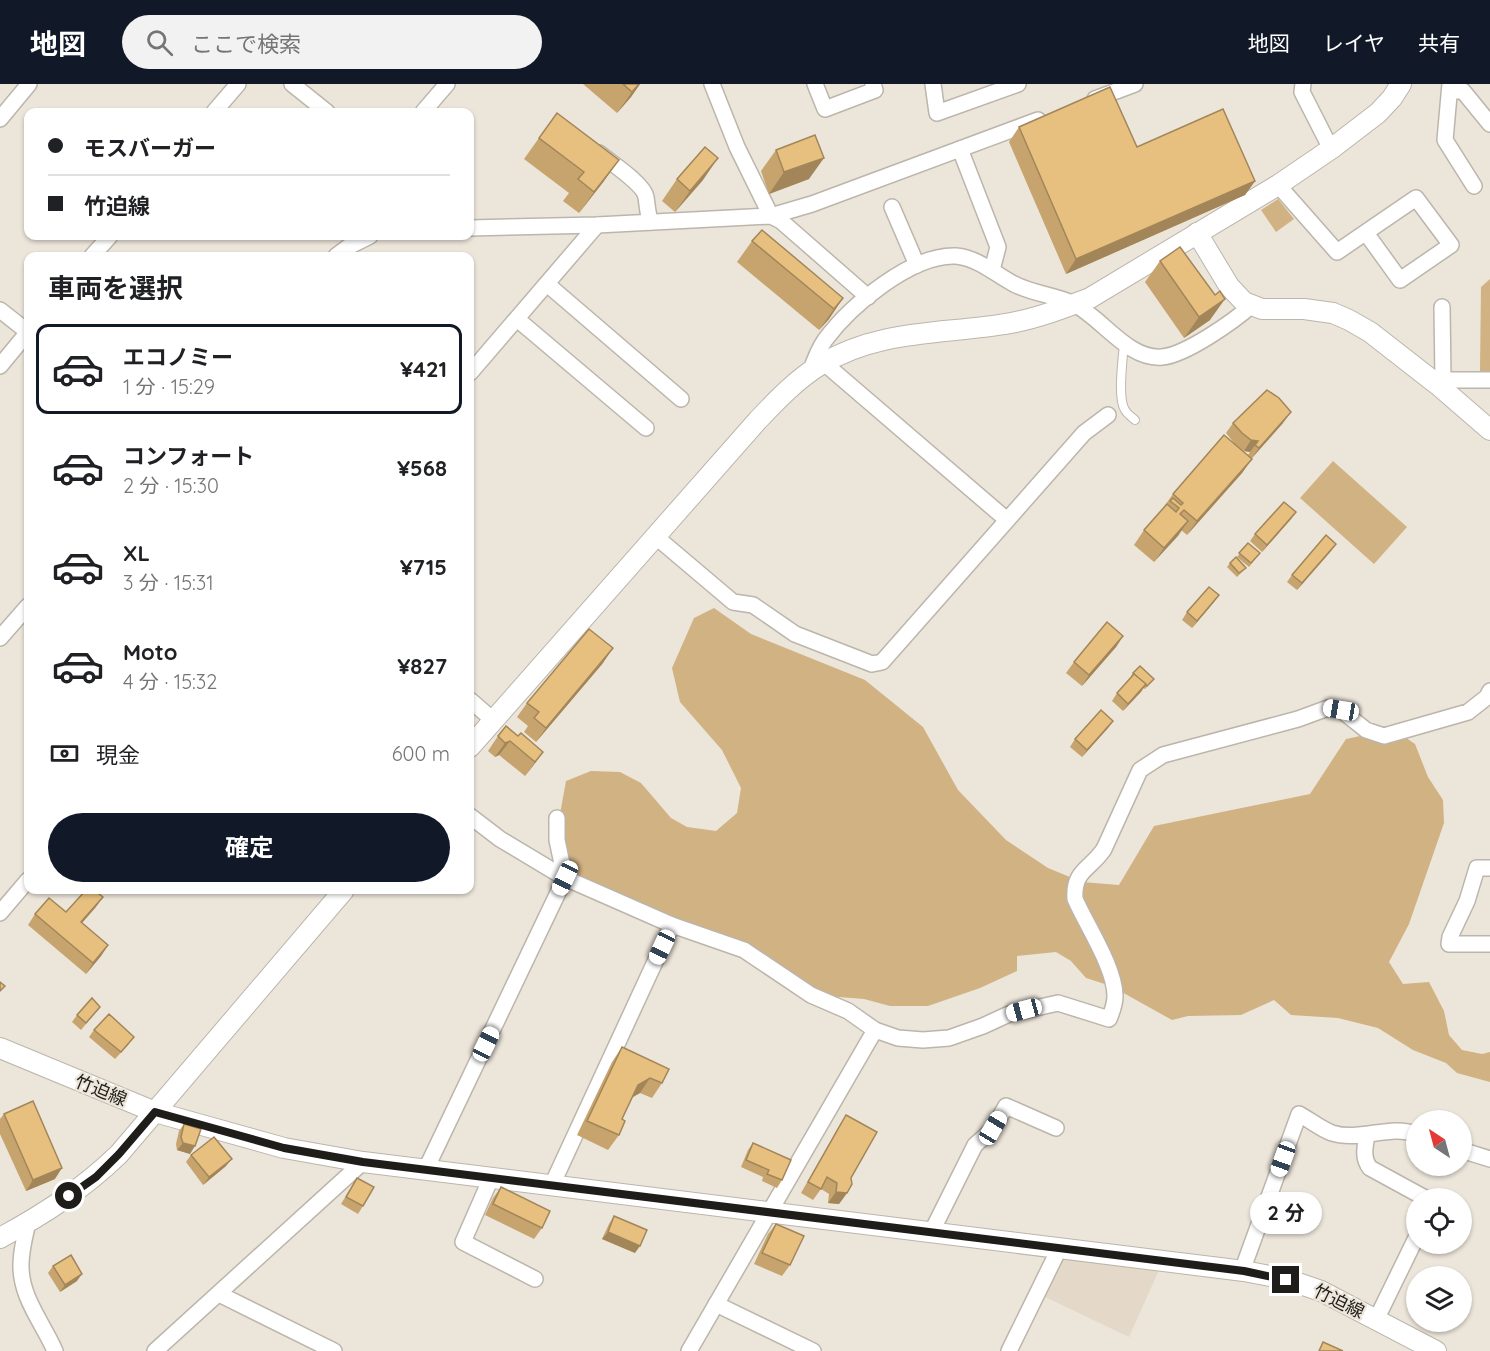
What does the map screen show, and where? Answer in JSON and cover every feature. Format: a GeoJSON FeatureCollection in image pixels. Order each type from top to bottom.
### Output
{"type":"FeatureCollection","features":[{"type":"Feature","properties":{"kind":"street"},"geometry":{"type":"LineString","coordinates":[[0,119],[29,84]]}},
{"type":"Feature","properties":{"kind":"street"},"geometry":{"type":"LineString","coordinates":[[217,108],[238,84]]}},
{"type":"Feature","properties":{"kind":"street"},"geometry":{"type":"LineString","coordinates":[[292,84],[322,108]]}},
{"type":"Feature","properties":{"kind":"street"},"geometry":{"type":"LineString","coordinates":[[426,108],[447,84]]}},
{"type":"Feature","properties":{"kind":"street"},"geometry":{"type":"LineString","coordinates":[[711,84],[771,216],[781,222],[868,297]]}},
{"type":"Feature","properties":{"kind":"street"},"geometry":{"type":"LineString","coordinates":[[815,84],[825,110],[875,90],[873,84]]}},
{"type":"Feature","properties":{"kind":"street"},"geometry":{"type":"LineString","coordinates":[[933,84],[937,113],[1018,84]]}},
{"type":"Feature","properties":{"kind":"street"},"geometry":{"type":"LineString","coordinates":[[1080,104],[1135,84]]}},
{"type":"Feature","properties":{"kind":"street"},"geometry":{"type":"LineString","coordinates":[[1303,84],[1302,92],[1331,150]]}},
{"type":"Feature","properties":{"kind":"street"},"geometry":{"type":"LineString","coordinates":[[474,742],[758,420],[777,400],[817,368],[884,339],[923,332],[1012,323],[1056,312],[1090,298],[1278,185],[1331,150],[1378,113],[1401,84]]}},
{"type":"Feature","properties":{"kind":"street"},"geometry":{"type":"LineString","coordinates":[[1474,186],[1445,140],[1450,88],[1463,91],[1490,124]]}},
{"type":"Feature","properties":{"kind":"street"},"geometry":{"type":"LineString","coordinates":[[474,228],[597,225],[771,216],[812,204],[1047,117]]}},
{"type":"Feature","properties":{"kind":"street"},"geometry":{"type":"LineString","coordinates":[[589,145],[639,186],[646,197],[650,222]]}},
{"type":"Feature","properties":{"kind":"street"},"geometry":{"type":"LineString","coordinates":[[960,149],[998,247],[992,270]]}},
{"type":"Feature","properties":{"kind":"street"},"geometry":{"type":"LineString","coordinates":[[1278,185],[1337,252],[1416,198],[1451,245],[1400,280],[1366,233]]}},
{"type":"Feature","properties":{"kind":"street"},"geometry":{"type":"LineString","coordinates":[[892,207],[917,265]]}},
{"type":"Feature","properties":{"kind":"street"},"geometry":{"type":"LineString","coordinates":[[474,368],[597,225]]}},
{"type":"Feature","properties":{"kind":"street"},"geometry":{"type":"LineString","coordinates":[[1197,232],[1229,286],[1244,302],[1262,309],[1304,309],[1333,314],[1349,320],[1370,332],[1441,383],[1490,430]]}},
{"type":"Feature","properties":{"kind":"street"},"geometry":{"type":"LineString","coordinates":[[96,252],[106,240]]}},
{"type":"Feature","properties":{"kind":"street"},"geometry":{"type":"LineString","coordinates":[[341,252],[362,240]]}},
{"type":"Feature","properties":{"kind":"street"},"geometry":{"type":"LineString","coordinates":[[817,368],[817,354],[826,339],[868,297],[889,279],[917,265],[944,257],[957,256],[971,259],[1033,292],[1074,304],[1139,354],[1161,357],[1174,354],[1230,324],[1252,305]]}},
{"type":"Feature","properties":{"kind":"street"},"geometry":{"type":"LineString","coordinates":[[547,284],[681,399]]}},
{"type":"Feature","properties":{"kind":"street"},"geometry":{"type":"LineString","coordinates":[[1441,383],[1442,307]]}},
{"type":"Feature","properties":{"kind":"street"},"geometry":{"type":"LineString","coordinates":[[0,310],[24,329]]}},
{"type":"Feature","properties":{"kind":"street"},"geometry":{"type":"LineString","coordinates":[[517,319],[646,428]]}},
{"type":"Feature","properties":{"kind":"street"},"geometry":{"type":"LineString","coordinates":[[0,366],[24,337]]}},
{"type":"Feature","properties":{"kind":"street"},"geometry":{"type":"LineString","coordinates":[[817,368],[1007,520]]}},
{"type":"Feature","properties":{"kind":"street"},"geometry":{"type":"LineString","coordinates":[[1441,383],[1490,380]]}},
{"type":"Feature","properties":{"kind":"street"},"geometry":{"type":"LineString","coordinates":[[655,536],[733,602],[753,605],[795,634],[872,664],[882,662],[1084,433],[1108,415]]}},
{"type":"Feature","properties":{"kind":"street"},"geometry":{"type":"LineString","coordinates":[[0,638],[24,611]]}},
{"type":"Feature","properties":{"kind":"street"},"geometry":{"type":"LineString","coordinates":[[474,819],[500,839],[565,878],[672,925],[744,950],[811,995],[848,1011],[874,1030],[913,1040],[949,1038],[1009,1014],[1058,1003],[1109,1019],[1114,1008],[1113,979],[1075,899],[1074,887],[1080,873],[1098,858],[1104,849],[1140,770],[1163,755],[1298,719],[1328,708],[1341,710],[1366,730],[1384,736],[1467,712],[1487,697],[1490,691]]}},
{"type":"Feature","properties":{"kind":"street"},"geometry":{"type":"LineString","coordinates":[[474,703],[493,720]]}},
{"type":"Feature","properties":{"kind":"street"},"geometry":{"type":"LineString","coordinates":[[426,1169],[565,878],[557,840],[557,818]]}},
{"type":"Feature","properties":{"kind":"street"},"geometry":{"type":"LineString","coordinates":[[1490,868],[1477,868],[1467,901],[1449,944],[1490,944]]}},
{"type":"Feature","properties":{"kind":"street"},"geometry":{"type":"LineString","coordinates":[[0,913],[24,885]]}},
{"type":"Feature","properties":{"kind":"street"},"geometry":{"type":"LineString","coordinates":[[0,1238],[96,1177],[119,1154],[341,894]]}},
{"type":"Feature","properties":{"kind":"street"},"geometry":{"type":"LineString","coordinates":[[552,1185],[672,925]]}},
{"type":"Feature","properties":{"kind":"street"},"geometry":{"type":"LineString","coordinates":[[690,1351],[874,1030]]}},
{"type":"Feature","properties":{"kind":"street","name":"竹迫線"},"geometry":{"type":"LineString","coordinates":[[0,1048],[155,1112],[284,1148],[363,1162],[1242,1271],[1286,1280],[1321,1291],[1376,1320],[1410,1345],[1436,1351]]}},
{"type":"Feature","properties":{"kind":"street"},"geometry":{"type":"LineString","coordinates":[[932,1233],[975,1145],[993,1128],[1006,1106],[1056,1128]]}},
{"type":"Feature","properties":{"kind":"street"},"geometry":{"type":"LineString","coordinates":[[1242,1271],[1299,1114],[1332,1133],[1367,1135],[1390,1131],[1406,1133]]}},
{"type":"Feature","properties":{"kind":"street"},"geometry":{"type":"LineString","coordinates":[[1367,1135],[1364,1155],[1370,1168],[1407,1188]]}},
{"type":"Feature","properties":{"kind":"street"},"geometry":{"type":"LineString","coordinates":[[1472,1153],[1490,1159]]}},
{"type":"Feature","properties":{"kind":"street"},"geometry":{"type":"LineString","coordinates":[[155,1351],[363,1162]]}},
{"type":"Feature","properties":{"kind":"street"},"geometry":{"type":"LineString","coordinates":[[491,1178],[463,1242],[535,1279]]}},
{"type":"Feature","properties":{"kind":"street"},"geometry":{"type":"LineString","coordinates":[[28,1222],[21,1262],[22,1281],[32,1309],[55,1351]]}},
{"type":"Feature","properties":{"kind":"street"},"geometry":{"type":"LineString","coordinates":[[1009,1351],[1059,1249]]}},
{"type":"Feature","properties":{"kind":"street"},"geometry":{"type":"LineString","coordinates":[[1376,1320],[1408,1254]]}},
{"type":"Feature","properties":{"kind":"street"},"geometry":{"type":"LineString","coordinates":[[219,1294],[334,1351]]}},
{"type":"Feature","properties":{"kind":"street"},"geometry":{"type":"LineString","coordinates":[[716,1304],[813,1351]]}},
{"type":"Feature","properties":{"kind":"lane"},"geometry":{"type":"LineString","coordinates":[[1124,342],[1121,378],[1122,403],[1124,409],[1135,420]]}},
{"type":"Feature","properties":{"kind":"shaded area"},"geometry":{"type":"Polygon","coordinates":[[[1278,199],[1294,219],[1276,232],[1261,210],[1278,199]]]}},
{"type":"Feature","properties":{"kind":"shaded area"},"geometry":{"type":"Polygon","coordinates":[[[1490,279],[1490,372],[1480,371],[1481,287],[1490,279]]]}},
{"type":"Feature","properties":{"kind":"shaded area"},"geometry":{"type":"Polygon","coordinates":[[[1333,461],[1407,527],[1374,564],[1300,498],[1333,461]]]}},
{"type":"Feature","properties":{"kind":"shaded area"},"geometry":{"type":"Polygon","coordinates":[[[714,608],[751,634],[865,680],[923,727],[958,790],[1006,840],[1048,868],[1082,882],[1119,885],[1154,826],[1310,794],[1346,739],[1393,729],[1415,744],[1428,777],[1443,800],[1444,823],[1409,924],[1389,962],[1403,984],[1429,982],[1444,1011],[1449,1035],[1462,1050],[1482,1054],[1490,1052],[1490,1082],[1457,1073],[1446,1063],[1413,1050],[1378,1028],[1338,1018],[1291,1015],[1274,1000],[1241,1015],[1188,1016],[1172,1020],[1111,986],[1086,978],[1071,961],[1056,952],[1017,956],[1017,971],[980,988],[928,1006],[890,1006],[864,999],[839,997],[834,1001],[648,909],[580,881],[567,868],[560,814],[566,781],[591,771],[620,772],[641,783],[671,818],[687,827],[716,831],[737,813],[741,788],[722,750],[680,702],[672,668],[694,618],[714,608]]]}},
{"type":"Feature","properties":{"kind":"shaded area"},"geometry":{"type":"Polygon","coordinates":[[[1062,1258],[1160,1268],[1129,1337],[1041,1295],[1062,1258]]]}},
{"type":"Feature","properties":{"kind":"building"},"geometry":{"type":"Polygon","coordinates":[[[623,84],[639,84],[632,92],[623,84]]]}},
{"type":"Feature","properties":{"kind":"building"},"geometry":{"type":"Polygon","coordinates":[[[1110,87],[1137,147],[1223,109],[1255,181],[1076,259],[1019,127],[1110,87]]]}},
{"type":"Feature","properties":{"kind":"building"},"geometry":{"type":"Polygon","coordinates":[[[557,113],[619,160],[594,192],[578,179],[584,172],[539,138],[557,113]]]}},
{"type":"Feature","properties":{"kind":"building"},"geometry":{"type":"Polygon","coordinates":[[[815,135],[824,158],[784,172],[776,150],[815,135]]]}},
{"type":"Feature","properties":{"kind":"building"},"geometry":{"type":"Polygon","coordinates":[[[705,147],[718,158],[690,191],[677,179],[705,147]]]}},
{"type":"Feature","properties":{"kind":"building"},"geometry":{"type":"Polygon","coordinates":[[[762,230],[843,298],[834,309],[752,241],[762,230]]]}},
{"type":"Feature","properties":{"kind":"building"},"geometry":{"type":"Polygon","coordinates":[[[1180,247],[1215,295],[1220,291],[1225,299],[1199,317],[1160,261],[1180,247]]]}},
{"type":"Feature","properties":{"kind":"building"},"geometry":{"type":"Polygon","coordinates":[[[1267,390],[1279,398],[1291,412],[1259,448],[1255,445],[1258,441],[1251,440],[1233,423],[1267,390]]]}},
{"type":"Feature","properties":{"kind":"building"},"geometry":{"type":"Polygon","coordinates":[[[1224,435],[1252,459],[1197,521],[1184,510],[1180,514],[1188,521],[1164,548],[1144,530],[1167,504],[1176,512],[1179,508],[1170,501],[1173,498],[1181,505],[1183,503],[1173,494],[1224,435]]]}},
{"type":"Feature","properties":{"kind":"building"},"geometry":{"type":"Polygon","coordinates":[[[1284,502],[1296,512],[1267,545],[1255,534],[1284,502]]]}},
{"type":"Feature","properties":{"kind":"building"},"geometry":{"type":"Polygon","coordinates":[[[1326,535],[1336,544],[1302,583],[1292,575],[1326,535]]]}},
{"type":"Feature","properties":{"kind":"building"},"geometry":{"type":"Polygon","coordinates":[[[1248,543],[1260,553],[1251,563],[1239,553],[1248,543]]]}},
{"type":"Feature","properties":{"kind":"building"},"geometry":{"type":"Polygon","coordinates":[[[1236,557],[1246,568],[1239,573],[1230,563],[1236,557]]]}},
{"type":"Feature","properties":{"kind":"building"},"geometry":{"type":"Polygon","coordinates":[[[1209,587],[1219,595],[1197,621],[1187,612],[1209,587]]]}},
{"type":"Feature","properties":{"kind":"building"},"geometry":{"type":"Polygon","coordinates":[[[1107,622],[1123,636],[1089,675],[1074,662],[1107,622]]]}},
{"type":"Feature","properties":{"kind":"building"},"geometry":{"type":"Polygon","coordinates":[[[589,629],[613,648],[546,728],[534,718],[539,712],[527,703],[589,629]]]}},
{"type":"Feature","properties":{"kind":"building"},"geometry":{"type":"Polygon","coordinates":[[[1140,666],[1154,679],[1147,686],[1133,673],[1140,666]]]}},
{"type":"Feature","properties":{"kind":"building"},"geometry":{"type":"Polygon","coordinates":[[[1134,674],[1146,684],[1128,704],[1117,693],[1134,674]]]}},
{"type":"Feature","properties":{"kind":"building"},"geometry":{"type":"Polygon","coordinates":[[[1101,710],[1113,721],[1087,750],[1075,739],[1101,710]]]}},
{"type":"Feature","properties":{"kind":"building"},"geometry":{"type":"Polygon","coordinates":[[[506,726],[518,736],[521,733],[543,752],[535,762],[510,741],[505,743],[498,736],[506,726]]]}},
{"type":"Feature","properties":{"kind":"building"},"geometry":{"type":"Polygon","coordinates":[[[82,894],[99,894],[103,897],[81,922],[108,945],[93,963],[35,914],[49,898],[66,912],[82,894]]]}},
{"type":"Feature","properties":{"kind":"building"},"geometry":{"type":"Polygon","coordinates":[[[92,998],[100,1007],[86,1023],[77,1015],[92,998]]]}},
{"type":"Feature","properties":{"kind":"building"},"geometry":{"type":"Polygon","coordinates":[[[109,1014],[134,1037],[121,1052],[94,1030],[109,1014]]]}},
{"type":"Feature","properties":{"kind":"building"},"geometry":{"type":"Polygon","coordinates":[[[622,1047],[669,1069],[662,1083],[650,1078],[638,1085],[622,1119],[625,1121],[619,1135],[587,1121],[622,1047]]]}},
{"type":"Feature","properties":{"kind":"building"},"geometry":{"type":"Polygon","coordinates":[[[33,1101],[62,1168],[33,1180],[4,1114],[33,1101]]]}},
{"type":"Feature","properties":{"kind":"building"},"geometry":{"type":"Polygon","coordinates":[[[846,1115],[877,1132],[851,1178],[852,1184],[847,1193],[836,1192],[837,1183],[827,1177],[821,1189],[808,1182],[846,1115]]]}},
{"type":"Feature","properties":{"kind":"building"},"geometry":{"type":"Polygon","coordinates":[[[184,1124],[201,1129],[195,1146],[183,1143],[181,1137],[184,1124]]]}},
{"type":"Feature","properties":{"kind":"building"},"geometry":{"type":"Polygon","coordinates":[[[214,1137],[232,1159],[209,1177],[191,1155],[214,1137]]]}},
{"type":"Feature","properties":{"kind":"building"},"geometry":{"type":"Polygon","coordinates":[[[753,1143],[791,1160],[782,1180],[767,1174],[769,1170],[746,1160],[753,1143]]]}},
{"type":"Feature","properties":{"kind":"building"},"geometry":{"type":"Polygon","coordinates":[[[357,1178],[374,1187],[363,1206],[346,1197],[357,1178]]]}},
{"type":"Feature","properties":{"kind":"building"},"geometry":{"type":"Polygon","coordinates":[[[501,1187],[550,1211],[542,1228],[493,1204],[501,1187]]]}},
{"type":"Feature","properties":{"kind":"building"},"geometry":{"type":"Polygon","coordinates":[[[614,1216],[647,1230],[640,1246],[608,1232],[614,1216]]]}},
{"type":"Feature","properties":{"kind":"building"},"geometry":{"type":"Polygon","coordinates":[[[776,1224],[804,1236],[790,1265],[762,1253],[776,1224]]]}},
{"type":"Feature","properties":{"kind":"building"},"geometry":{"type":"Polygon","coordinates":[[[71,1255],[82,1274],[65,1285],[53,1266],[71,1255]]]}},
{"type":"Feature","properties":{"kind":"building"},"geometry":{"type":"Polygon","coordinates":[[[1323,1342],[1343,1351],[1319,1351],[1323,1342]]]}},
{"type":"Feature","properties":{"kind":"route"},"geometry":{"type":"LineString","coordinates":[[69,1196],[96,1177],[155,1112],[234,1136],[284,1148],[363,1162],[1244,1271],[1286,1280]]}}]}
